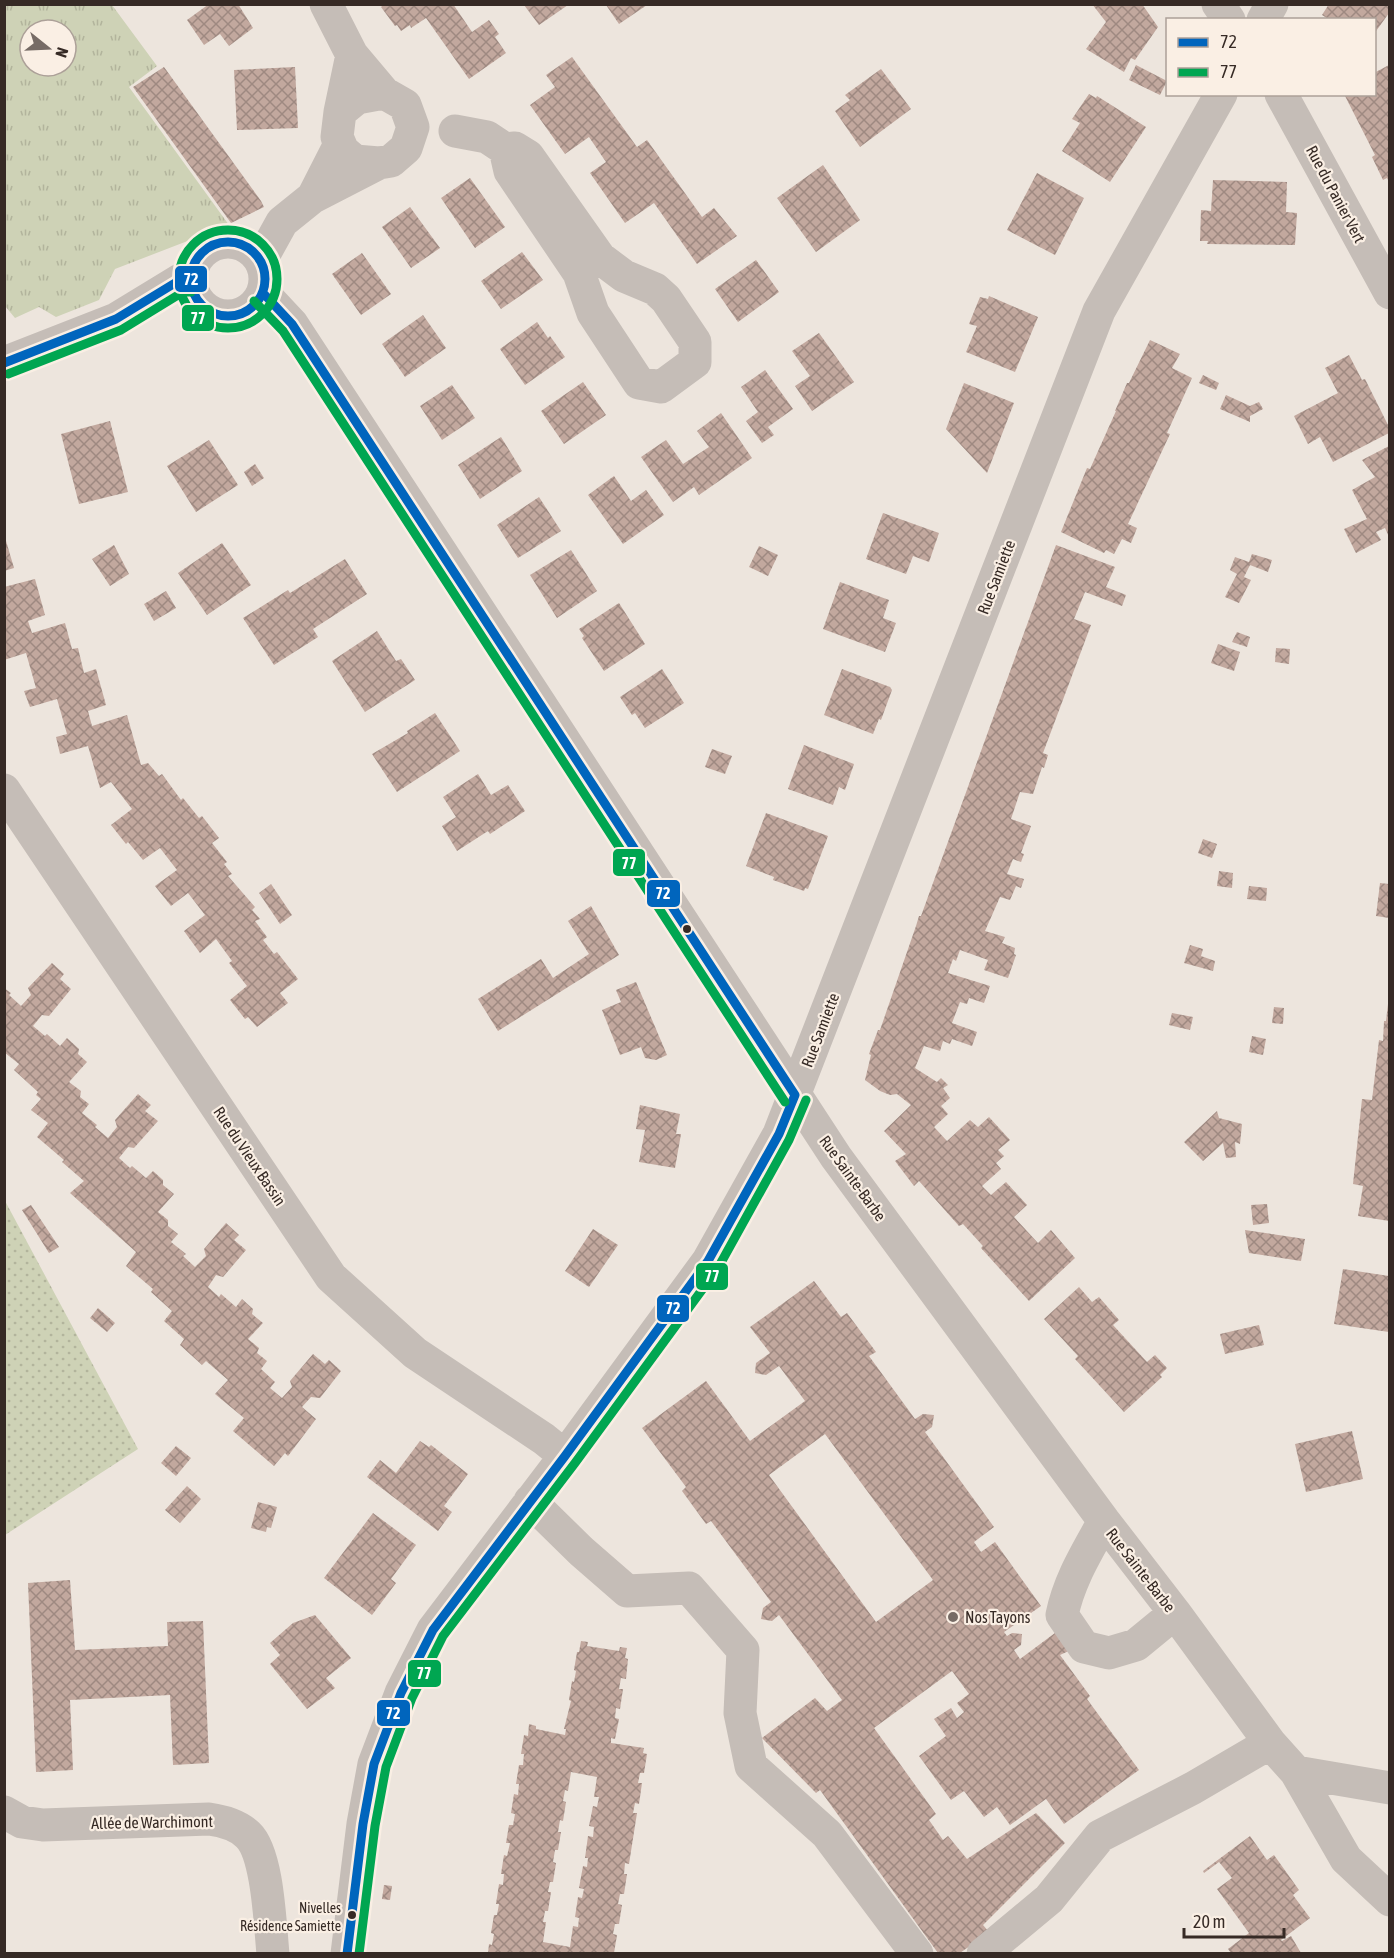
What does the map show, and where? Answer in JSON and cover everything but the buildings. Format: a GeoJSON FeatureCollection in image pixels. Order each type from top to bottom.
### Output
{"type":"FeatureCollection","features":[{"type":"Feature","properties":{"kind":"street"},"geometry":{"type":"LineString","coordinates":[[326,4],[352,54],[396,103],[412,128],[392,156],[355,161],[343,151],[337,137],[352,54]]}},
{"type":"Feature","properties":{"kind":"street"},"geometry":{"type":"LineString","coordinates":[[1218,4],[1228,18]]}},
{"type":"Feature","properties":{"kind":"street"},"geometry":{"type":"LineString","coordinates":[[1264,18],[1272,4]]}},
{"type":"Feature","properties":{"kind":"street","name":"Rue Samiette"},"geometry":{"type":"LineString","coordinates":[[347,1953],[361,1836],[374,1764],[401,1693],[433,1630],[565,1456],[708,1261],[779,1134],[1100,311],[1220,96]]}},
{"type":"Feature","properties":{"kind":"street","name":"Rue du Panier Vert"},"geometry":{"type":"LineString","coordinates":[[1282,96],[1389,293]]}},
{"type":"Feature","properties":{"kind":"street"},"geometry":{"type":"LineString","coordinates":[[340,112],[357,98],[396,103],[455,131],[487,136],[505,149],[510,171],[579,273],[593,313],[639,383],[661,387],[695,362],[694,342],[666,299],[655,289],[624,276],[600,258],[528,156],[515,148],[505,149]]}},
{"type":"Feature","properties":{"kind":"street"},"geometry":{"type":"LineString","coordinates":[[261,260],[282,222],[313,197],[392,156],[455,131]]}},
{"type":"Feature","properties":{"kind":"street"},"geometry":{"type":"LineString","coordinates":[[313,197],[340,144]]}},
{"type":"Feature","properties":{"kind":"street"},"geometry":{"type":"LineString","coordinates":[[230,241],[242,244],[253,250],[261,260],[266,282],[263,293],[256,304],[246,312],[234,316],[222,316],[200,304],[193,293],[191,280],[198,257],[218,242],[230,241]]}},
{"type":"Feature","properties":{"kind":"street"},"geometry":{"type":"LineString","coordinates":[[4,363],[116,319],[180,280],[191,280]]}},
{"type":"Feature","properties":{"kind":"street","name":"Rue Sainte-Barbe"},"geometry":{"type":"LineString","coordinates":[[263,293],[292,324],[836,1157],[1270,1743],[1296,1772],[1346,1859],[1389,1900]]}},
{"type":"Feature","properties":{"kind":"street","name":"Rue du Vieux Bassin"},"geometry":{"type":"LineString","coordinates":[[4,790],[331,1277],[415,1353],[544,1439],[565,1456]]}},
{"type":"Feature","properties":{"kind":"street"},"geometry":{"type":"LineString","coordinates":[[530,1501],[581,1551],[627,1591],[689,1588],[743,1650],[740,1713],[751,1766],[827,1834],[917,1953]]}},
{"type":"Feature","properties":{"kind":"street"},"geometry":{"type":"LineString","coordinates":[[1104,1521],[1073,1575],[1062,1615],[1084,1647],[1109,1653],[1136,1645],[1175,1613]]}},
{"type":"Feature","properties":{"kind":"street"},"geometry":{"type":"LineString","coordinates":[[983,1953],[1049,1899],[1100,1836],[1193,1788],[1270,1743]]}},
{"type":"Feature","properties":{"kind":"street"},"geometry":{"type":"LineString","coordinates":[[1296,1772],[1389,1788]]}},
{"type":"Feature","properties":{"kind":"street","name":"Allée de Warchimont"},"geometry":{"type":"LineString","coordinates":[[4,1812],[22,1822],[43,1825],[210,1819],[227,1822],[249,1836],[262,1863],[273,1953]]}},
{"type":"Feature","properties":{"kind":"green space"},"geometry":{"type":"Polygon","coordinates":[[[4,5],[112,5],[157,66],[129,87],[229,225],[115,269],[99,300],[56,317],[39,307],[15,318],[5,306],[4,5]]]}},
{"type":"Feature","properties":{"kind":"green space"},"geometry":{"type":"Polygon","coordinates":[[[4,1199],[138,1449],[5,1535],[4,1535],[4,1199]]]}},
{"type":"Feature","properties":{"kind":"transit line","name":"77"},"geometry":{"type":"LineString","coordinates":[[228,230],[247,234],[263,244],[273,260],[277,279],[273,298],[263,314],[247,324],[228,328],[209,324],[193,314],[183,298],[179,279],[183,260],[193,244],[209,234],[228,230]]}},
{"type":"Feature","properties":{"kind":"transit line","name":"72"},"geometry":{"type":"LineString","coordinates":[[228,242],[249,248],[259,258],[265,279],[259,300],[249,310],[228,316],[207,310],[197,300],[191,279],[197,258],[207,248],[228,242]]}},
{"type":"Feature","properties":{"kind":"transit line","name":"72"},"geometry":{"type":"LineString","coordinates":[[4,363],[116,319],[180,280],[191,280]]}},
{"type":"Feature","properties":{"kind":"transit line","name":"77"},"geometry":{"type":"LineString","coordinates":[[8,374],[121,330],[183,292],[191,292]]}},
{"type":"Feature","properties":{"kind":"transit line","name":"72"},"geometry":{"type":"LineString","coordinates":[[263,293],[292,324],[795,1095]]}},
{"type":"Feature","properties":{"kind":"transit line","name":"77"},"geometry":{"type":"LineString","coordinates":[[254,301],[283,331],[785,1102]]}},
{"type":"Feature","properties":{"kind":"transit line","name":"72"},"geometry":{"type":"LineString","coordinates":[[347,1954],[363,1824],[374,1764],[401,1693],[433,1630],[565,1456],[708,1261],[779,1134],[795,1095]]}},
{"type":"Feature","properties":{"kind":"transit line","name":"77"},"geometry":{"type":"LineString","coordinates":[[359,1954],[375,1826],[386,1767],[412,1698],[443,1636],[575,1463],[718,1268],[789,1140],[806,1100]]}},
{"type":"Feature","properties":{"kind":"place","name":"Nos Tayons"},"geometry":{"type":"Point","coordinates":[953,1617]}},
{"type":"Feature","properties":{"kind":"place","name":"Nivelles Résidence Samiette"},"geometry":{"type":"Point","coordinates":[352,1915]}}]}
